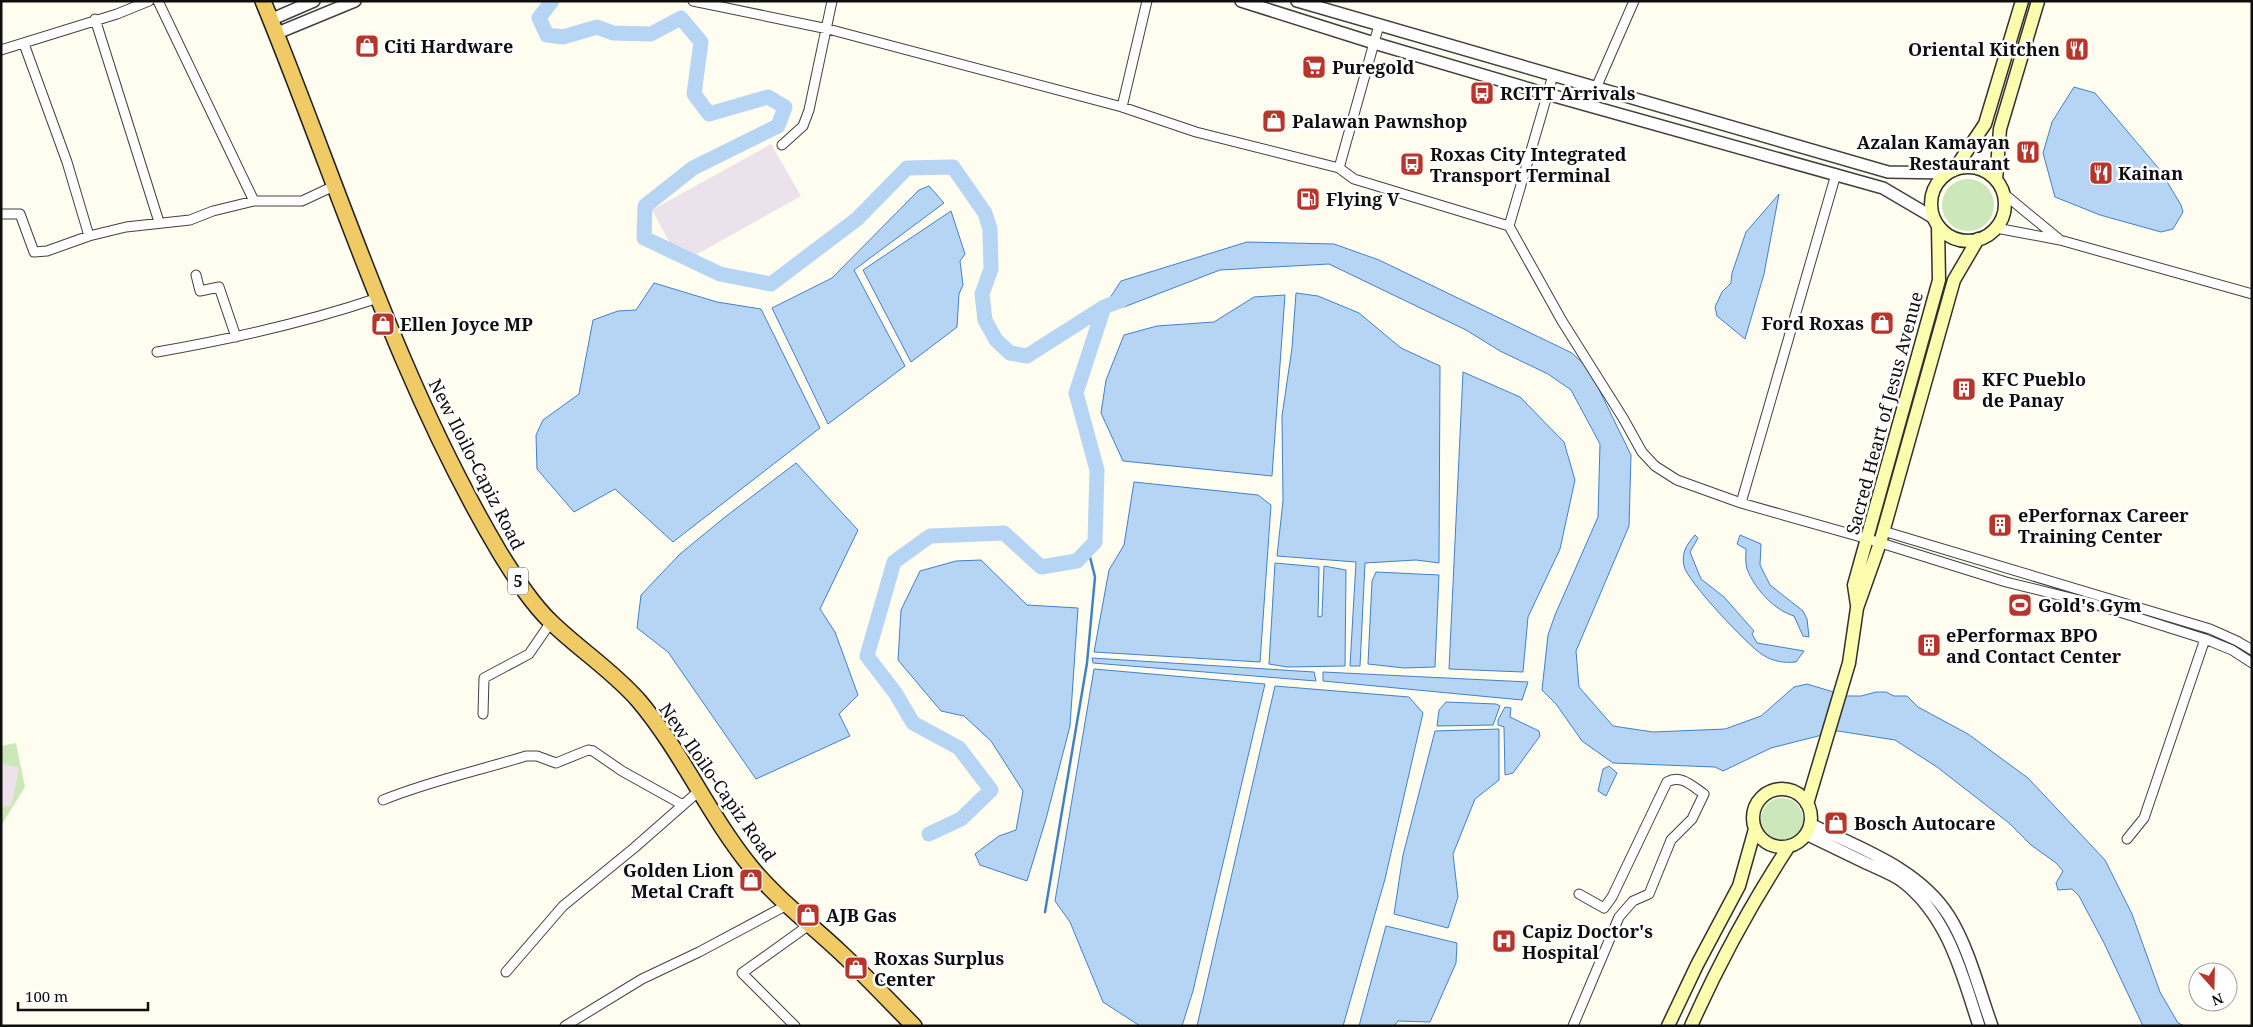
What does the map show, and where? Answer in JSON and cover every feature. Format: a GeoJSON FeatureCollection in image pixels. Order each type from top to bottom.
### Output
{"type":"FeatureCollection","features":[{"type":"Feature","properties":{"kind":"highway","name":"New Iloilo-Capiz Road"},"geometry":{"type":"LineString","coordinates":[[262,1],[378,298],[419,394],[469,494],[515,577],[551,622],[638,700],[678,754],[699,791],[750,866],[786,905],[810,925],[914,1026]]}},
{"type":"Feature","properties":{"kind":"main road"},"geometry":{"type":"LineString","coordinates":[[1951,172],[1965,167],[1987,172],[1996,180],[2003,193],[2004,213],[1996,228],[1978,239],[1956,238],[1936,222],[1931,205],[1933,193],[1939,182],[1951,172],[1985,124],[2022,1]]}},
{"type":"Feature","properties":{"kind":"main road"},"geometry":{"type":"LineString","coordinates":[[1996,180],[2000,129],[2038,1]]}},
{"type":"Feature","properties":{"kind":"main road","name":"Sacred Heart of Jesus Avenue"},"geometry":{"type":"LineString","coordinates":[[1877,538],[1939,280],[1936,222]]}},
{"type":"Feature","properties":{"kind":"main road","name":"Sacred Heart of Jesus Avenue"},"geometry":{"type":"LineString","coordinates":[[1807,804],[1849,663],[1857,608],[1854,584],[1877,538],[1954,280],[1978,239]]}},
{"type":"Feature","properties":{"kind":"main road"},"geometry":{"type":"LineString","coordinates":[[1779,790],[1793,792],[1807,804],[1811,816],[1808,829],[1796,844],[1778,847],[1769,844],[1761,838],[1755,829],[1753,820],[1756,806],[1770,792],[1779,790]]}},
{"type":"Feature","properties":{"kind":"main road"},"geometry":{"type":"LineString","coordinates":[[1668,1026],[1697,965],[1739,886],[1755,829]]}},
{"type":"Feature","properties":{"kind":"main road"},"geometry":{"type":"LineString","coordinates":[[1692,1026],[1716,971],[1755,897],[1789,846]]}},
{"type":"Feature","properties":{"kind":"street"},"geometry":{"type":"LineString","coordinates":[[1,50],[24,44],[95,19],[117,14],[149,1]]}},
{"type":"Feature","properties":{"kind":"street"},"geometry":{"type":"LineString","coordinates":[[158,1],[254,201]]}},
{"type":"Feature","properties":{"kind":"street"},"geometry":{"type":"LineString","coordinates":[[270,20],[314,1]]}},
{"type":"Feature","properties":{"kind":"street"},"geometry":{"type":"LineString","coordinates":[[275,34],[354,1]]}},
{"type":"Feature","properties":{"kind":"street"},"geometry":{"type":"LineString","coordinates":[[693,1],[828,29],[1122,107],[1196,132],[1340,168],[1354,179],[1509,226],[1562,321],[1592,367],[1642,452],[1655,466],[1677,480],[1740,504],[2009,569],[2091,603],[2205,639],[2232,650],[2252,663]]}},
{"type":"Feature","properties":{"kind":"street"},"geometry":{"type":"LineString","coordinates":[[782,145],[803,126],[809,110],[828,29],[832,1]]}},
{"type":"Feature","properties":{"kind":"street"},"geometry":{"type":"LineString","coordinates":[[1122,107],[1147,1]]}},
{"type":"Feature","properties":{"kind":"street"},"geometry":{"type":"LineString","coordinates":[[1241,1],[1374,43],[1548,94],[1883,188],[1936,222]]}},
{"type":"Feature","properties":{"kind":"street"},"geometry":{"type":"LineString","coordinates":[[1298,1],[1888,172],[1951,172]]}},
{"type":"Feature","properties":{"kind":"street"},"geometry":{"type":"LineString","coordinates":[[1596,88],[1634,1]]}},
{"type":"Feature","properties":{"kind":"street"},"geometry":{"type":"LineString","coordinates":[[95,19],[159,222]]}},
{"type":"Feature","properties":{"kind":"street"},"geometry":{"type":"LineString","coordinates":[[1340,168],[1379,25]]}},
{"type":"Feature","properties":{"kind":"street"},"geometry":{"type":"LineString","coordinates":[[24,44],[67,162],[89,236]]}},
{"type":"Feature","properties":{"kind":"street"},"geometry":{"type":"LineString","coordinates":[[1509,226],[1553,75]]}},
{"type":"Feature","properties":{"kind":"street"},"geometry":{"type":"LineString","coordinates":[[1740,504],[1836,174]]}},
{"type":"Feature","properties":{"kind":"street"},"geometry":{"type":"LineString","coordinates":[[1,214],[20,214],[34,252],[47,251],[89,236],[126,226],[190,220],[213,211],[254,201],[302,201],[334,186]]}},
{"type":"Feature","properties":{"kind":"street"},"geometry":{"type":"LineString","coordinates":[[2003,193],[2060,240]]}},
{"type":"Feature","properties":{"kind":"street"},"geometry":{"type":"LineString","coordinates":[[1996,228],[2060,240],[2252,294]]}},
{"type":"Feature","properties":{"kind":"street"},"geometry":{"type":"LineString","coordinates":[[196,275],[200,291],[219,287],[236,337]]}},
{"type":"Feature","properties":{"kind":"street"},"geometry":{"type":"LineString","coordinates":[[158,352],[236,337],[335,313],[378,298]]}},
{"type":"Feature","properties":{"kind":"street"},"geometry":{"type":"LineString","coordinates":[[1877,538],[2006,582],[2093,592],[2210,629],[2238,641],[2252,650]]}},
{"type":"Feature","properties":{"kind":"street"},"geometry":{"type":"LineString","coordinates":[[2006,582],[2009,569]]}},
{"type":"Feature","properties":{"kind":"street"},"geometry":{"type":"LineString","coordinates":[[2091,603],[2093,592]]}},
{"type":"Feature","properties":{"kind":"street"},"geometry":{"type":"LineString","coordinates":[[483,714],[484,678],[529,654],[551,622]]}},
{"type":"Feature","properties":{"kind":"street"},"geometry":{"type":"LineString","coordinates":[[2127,839],[2144,818],[2205,639]]}},
{"type":"Feature","properties":{"kind":"street"},"geometry":{"type":"LineString","coordinates":[[383,800],[410,789],[526,756],[537,756],[556,763],[588,750],[593,751],[622,771],[682,805]]}},
{"type":"Feature","properties":{"kind":"street"},"geometry":{"type":"LineString","coordinates":[[1573,1026],[1619,917],[1633,901],[1648,894],[1671,840],[1692,818],[1704,794],[1681,779],[1673,779],[1667,782],[1612,897],[1604,908]]}},
{"type":"Feature","properties":{"kind":"street"},"geometry":{"type":"LineString","coordinates":[[506,972],[563,906],[634,848],[699,791]]}},
{"type":"Feature","properties":{"kind":"street"},"geometry":{"type":"LineString","coordinates":[[1808,829],[1896,877],[1929,907],[1946,935],[1979,1026]]}},
{"type":"Feature","properties":{"kind":"street"},"geometry":{"type":"LineString","coordinates":[[1808,829],[1898,868],[1917,881],[1937,900],[1951,920],[1960,938],[1992,1026]]}},
{"type":"Feature","properties":{"kind":"street"},"geometry":{"type":"LineString","coordinates":[[1579,894],[1619,917]]}},
{"type":"Feature","properties":{"kind":"street"},"geometry":{"type":"LineString","coordinates":[[565,1026],[642,979],[699,952],[786,905]]}},
{"type":"Feature","properties":{"kind":"street"},"geometry":{"type":"LineString","coordinates":[[795,1026],[742,974],[810,925]]}},
{"type":"Feature","properties":{"kind":"shaded area"},"geometry":{"type":"Polygon","coordinates":[[[771,144],[801,196],[694,256],[671,245],[652,210],[771,144]]]}},
{"type":"Feature","properties":{"kind":"shaded area"},"geometry":{"type":"Polygon","coordinates":[[[1,764],[19,768],[11,806],[1,805],[1,764]]]}},
{"type":"Feature","properties":{"kind":"green space"},"geometry":{"type":"Polygon","coordinates":[[[1963,179],[1973,179],[1982,183],[1990,191],[1994,205],[1990,219],[1982,227],[1973,231],[1963,231],[1954,227],[1946,219],[1942,210],[1942,200],[1946,191],[1954,183],[1963,179]]]}},
{"type":"Feature","properties":{"kind":"green space"},"geometry":{"type":"Polygon","coordinates":[[[16,743],[25,787],[1,826],[1,805],[11,806],[19,768],[1,764],[1,746],[16,743]]]}},
{"type":"Feature","properties":{"kind":"green space"},"geometry":{"type":"Polygon","coordinates":[[[1782,798],[1797,804],[1803,819],[1797,834],[1782,840],[1767,834],[1761,819],[1767,804],[1782,798]]]}},
{"type":"Feature","properties":{"kind":"water"},"geometry":{"type":"Polygon","coordinates":[[[2074,87],[2095,93],[2160,170],[2181,205],[2183,212],[2173,229],[2161,232],[2100,215],[2055,197],[2043,153],[2052,122],[2074,87]]]}},
{"type":"Feature","properties":{"kind":"water"},"geometry":{"type":"Polygon","coordinates":[[[929,186],[944,203],[854,270],[905,366],[828,424],[772,308],[832,278],[919,190],[929,186]]]}},
{"type":"Feature","properties":{"kind":"water"},"geometry":{"type":"Polygon","coordinates":[[[1779,194],[1764,274],[1745,339],[1717,316],[1715,307],[1722,292],[1731,283],[1732,273],[1746,232],[1779,194]]]}},
{"type":"Feature","properties":{"kind":"water"},"geometry":{"type":"Polygon","coordinates":[[[951,211],[965,254],[960,261],[963,285],[959,294],[957,327],[911,362],[863,270],[951,211]]]}},
{"type":"Feature","properties":{"kind":"water"},"geometry":{"type":"Polygon","coordinates":[[[1247,242],[1334,244],[1379,260],[1572,353],[1589,369],[1631,455],[1629,526],[1576,651],[1579,687],[1613,726],[1653,732],[1725,729],[1761,716],[1794,687],[1807,684],[1847,696],[1886,692],[1894,696],[1907,696],[1918,707],[1968,734],[2028,778],[2105,860],[2132,914],[2160,992],[2178,1023],[2185,1026],[2143,1026],[2104,943],[2079,896],[2072,889],[2058,890],[2056,883],[2063,871],[2056,863],[2031,845],[2009,823],[1937,767],[1895,740],[1838,731],[1771,748],[1723,771],[1715,767],[1613,763],[1582,741],[1556,704],[1542,690],[1548,635],[1598,517],[1600,444],[1571,390],[1548,374],[1500,351],[1466,330],[1329,264],[1220,270],[1124,307],[1104,307],[1121,281],[1247,242]]]}},
{"type":"Feature","properties":{"kind":"water"},"geometry":{"type":"Polygon","coordinates":[[[654,283],[717,302],[761,309],[820,428],[673,542],[615,489],[574,512],[537,469],[536,435],[543,420],[579,394],[593,320],[618,311],[636,310],[654,283]]]}},
{"type":"Feature","properties":{"kind":"water"},"geometry":{"type":"Polygon","coordinates":[[[1296,293],[1318,296],[1359,313],[1401,348],[1440,366],[1439,563],[1416,560],[1365,563],[1360,666],[1350,666],[1356,562],[1277,556],[1283,501],[1282,416],[1292,348],[1296,293]]]}},
{"type":"Feature","properties":{"kind":"water"},"geometry":{"type":"Polygon","coordinates":[[[1285,295],[1272,476],[1123,461],[1101,413],[1106,380],[1124,335],[1157,326],[1214,322],[1254,297],[1285,295]]]}},
{"type":"Feature","properties":{"kind":"water"},"geometry":{"type":"Polygon","coordinates":[[[1463,372],[1520,397],[1564,442],[1575,480],[1560,549],[1528,617],[1523,672],[1449,669],[1463,372]]]}},
{"type":"Feature","properties":{"kind":"water"},"geometry":{"type":"Polygon","coordinates":[[[796,463],[858,530],[820,609],[835,632],[858,695],[839,714],[850,736],[756,779],[668,652],[637,628],[641,595],[680,554],[796,463]]]}},
{"type":"Feature","properties":{"kind":"water"},"geometry":{"type":"Polygon","coordinates":[[[1134,482],[1258,495],[1271,505],[1260,662],[1094,652],[1109,570],[1124,545],[1134,482]]]}},
{"type":"Feature","properties":{"kind":"water"},"geometry":{"type":"Polygon","coordinates":[[[1695,535],[1698,538],[1690,552],[1701,579],[1724,597],[1754,631],[1752,634],[1757,643],[1804,651],[1796,662],[1775,661],[1763,655],[1745,640],[1695,585],[1687,574],[1683,557],[1685,549],[1695,535]]]}},
{"type":"Feature","properties":{"kind":"water"},"geometry":{"type":"Polygon","coordinates":[[[1740,535],[1761,544],[1760,565],[1770,585],[1803,611],[1807,619],[1809,637],[1803,636],[1794,616],[1772,604],[1750,577],[1746,567],[1746,549],[1737,544],[1740,535]]]}},
{"type":"Feature","properties":{"kind":"water"},"geometry":{"type":"Polygon","coordinates":[[[981,560],[1027,605],[1078,608],[1070,726],[1046,819],[1027,881],[980,865],[975,854],[999,836],[1016,830],[1023,791],[991,741],[964,716],[941,711],[898,660],[901,610],[920,571],[956,561],[981,560]]]}},
{"type":"Feature","properties":{"kind":"water"},"geometry":{"type":"Polygon","coordinates":[[[1275,563],[1319,567],[1318,617],[1322,616],[1324,566],[1346,570],[1345,666],[1287,667],[1269,664],[1275,563]]]}},
{"type":"Feature","properties":{"kind":"water"},"geometry":{"type":"Polygon","coordinates":[[[1376,572],[1439,575],[1435,667],[1404,668],[1368,664],[1372,581],[1376,572]]]}},
{"type":"Feature","properties":{"kind":"water"},"geometry":{"type":"Polygon","coordinates":[[[1092,658],[1314,672],[1316,681],[1093,663],[1092,658]]]}},
{"type":"Feature","properties":{"kind":"water"},"geometry":{"type":"Polygon","coordinates":[[[1094,669],[1265,684],[1193,991],[1182,1026],[1140,1026],[1103,1002],[1070,922],[1055,901],[1094,669]]]}},
{"type":"Feature","properties":{"kind":"water"},"geometry":{"type":"Polygon","coordinates":[[[1323,672],[1528,682],[1522,700],[1323,681],[1323,672]]]}},
{"type":"Feature","properties":{"kind":"water"},"geometry":{"type":"Polygon","coordinates":[[[1275,686],[1409,697],[1423,713],[1385,879],[1343,1026],[1197,1026],[1275,686]]]}},
{"type":"Feature","properties":{"kind":"water"},"geometry":{"type":"Polygon","coordinates":[[[1446,702],[1496,704],[1500,706],[1493,725],[1437,726],[1439,710],[1446,702]]]}},
{"type":"Feature","properties":{"kind":"water"},"geometry":{"type":"Polygon","coordinates":[[[1505,707],[1511,708],[1510,717],[1539,731],[1540,736],[1513,773],[1505,775],[1504,727],[1498,725],[1498,720],[1505,707]]]}},
{"type":"Feature","properties":{"kind":"water"},"geometry":{"type":"Polygon","coordinates":[[[1499,729],[1499,780],[1475,799],[1453,854],[1458,897],[1448,928],[1394,914],[1403,855],[1435,731],[1499,729]]]}},
{"type":"Feature","properties":{"kind":"water"},"geometry":{"type":"Polygon","coordinates":[[[1609,766],[1617,773],[1606,796],[1598,791],[1603,769],[1609,766]]]}},
{"type":"Feature","properties":{"kind":"water"},"geometry":{"type":"Polygon","coordinates":[[[1386,926],[1457,943],[1456,963],[1430,1022],[1398,1021],[1394,1026],[1359,1026],[1386,926]]]}},
{"type":"Feature","properties":{"kind":"waterway"},"geometry":{"type":"LineString","coordinates":[[552,1],[539,18],[547,35],[563,37],[597,27],[613,33],[651,34],[681,18],[701,42],[694,94],[709,114],[768,97],[785,107],[778,126],[693,168],[645,206],[644,238],[720,274],[771,284],[857,219],[907,168],[953,167],[985,213],[990,229],[991,269],[982,294],[985,320],[996,340],[1010,353],[1027,356],[1104,307],[1122,300]]}},
{"type":"Feature","properties":{"kind":"waterway"},"geometry":{"type":"LineString","coordinates":[[929,834],[961,819],[991,790],[959,748],[913,723],[896,694],[867,656],[894,562],[930,536],[1004,533],[1041,567],[1077,561],[1095,542],[1097,470],[1076,393],[1104,307]]}},
{"type":"Feature","properties":{"kind":"waterway"},"geometry":{"type":"LineString","coordinates":[[1045,912],[1087,663],[1095,577],[1088,549]]}},
{"type":"Feature","properties":{"kind":"place","name":"Citi Hardware"},"geometry":{"type":"Point","coordinates":[367,46]}},
{"type":"Feature","properties":{"kind":"place","name":"Oriental Kitchen"},"geometry":{"type":"Point","coordinates":[2077,49]}},
{"type":"Feature","properties":{"kind":"place","name":"Puregold"},"geometry":{"type":"Point","coordinates":[1314,67]}},
{"type":"Feature","properties":{"kind":"place","name":"RCITT Arrivals"},"geometry":{"type":"Point","coordinates":[1482,93]}},
{"type":"Feature","properties":{"kind":"place","name":"Palawan Pawnshop"},"geometry":{"type":"Point","coordinates":[1274,121]}},
{"type":"Feature","properties":{"kind":"place","name":"Azalan Kamayan Restaurant"},"geometry":{"type":"Point","coordinates":[2028,152]}},
{"type":"Feature","properties":{"kind":"place","name":"Roxas City Integrated Transport Terminal"},"geometry":{"type":"Point","coordinates":[1412,164]}},
{"type":"Feature","properties":{"kind":"place","name":"Kainan"},"geometry":{"type":"Point","coordinates":[2101,173]}},
{"type":"Feature","properties":{"kind":"place","name":"Flying V"},"geometry":{"type":"Point","coordinates":[1308,199]}},
{"type":"Feature","properties":{"kind":"place","name":"Ford Roxas"},"geometry":{"type":"Point","coordinates":[1882,323]}},
{"type":"Feature","properties":{"kind":"place","name":"Ellen Joyce MP"},"geometry":{"type":"Point","coordinates":[383,324]}},
{"type":"Feature","properties":{"kind":"place","name":"KFC Pueblo de Panay"},"geometry":{"type":"Point","coordinates":[1964,389]}},
{"type":"Feature","properties":{"kind":"place","name":"ePerfornax Career Training Center"},"geometry":{"type":"Point","coordinates":[2000,525]}},
{"type":"Feature","properties":{"kind":"place","name":"Gold's Gym"},"geometry":{"type":"Point","coordinates":[2020,605]}},
{"type":"Feature","properties":{"kind":"place","name":"ePerformax BPO and Contact Center"},"geometry":{"type":"Point","coordinates":[1929,645]}},
{"type":"Feature","properties":{"kind":"place","name":"Bosch Autocare"},"geometry":{"type":"Point","coordinates":[1836,823]}},
{"type":"Feature","properties":{"kind":"place","name":"Golden Lion Metal Craft"},"geometry":{"type":"Point","coordinates":[751,880]}},
{"type":"Feature","properties":{"kind":"place","name":"AJB Gas"},"geometry":{"type":"Point","coordinates":[808,915]}},
{"type":"Feature","properties":{"kind":"place","name":"Capiz Doctor's Hospital"},"geometry":{"type":"Point","coordinates":[1504,941]}},
{"type":"Feature","properties":{"kind":"place","name":"Roxas Surplus Center"},"geometry":{"type":"Point","coordinates":[856,968]}}]}
